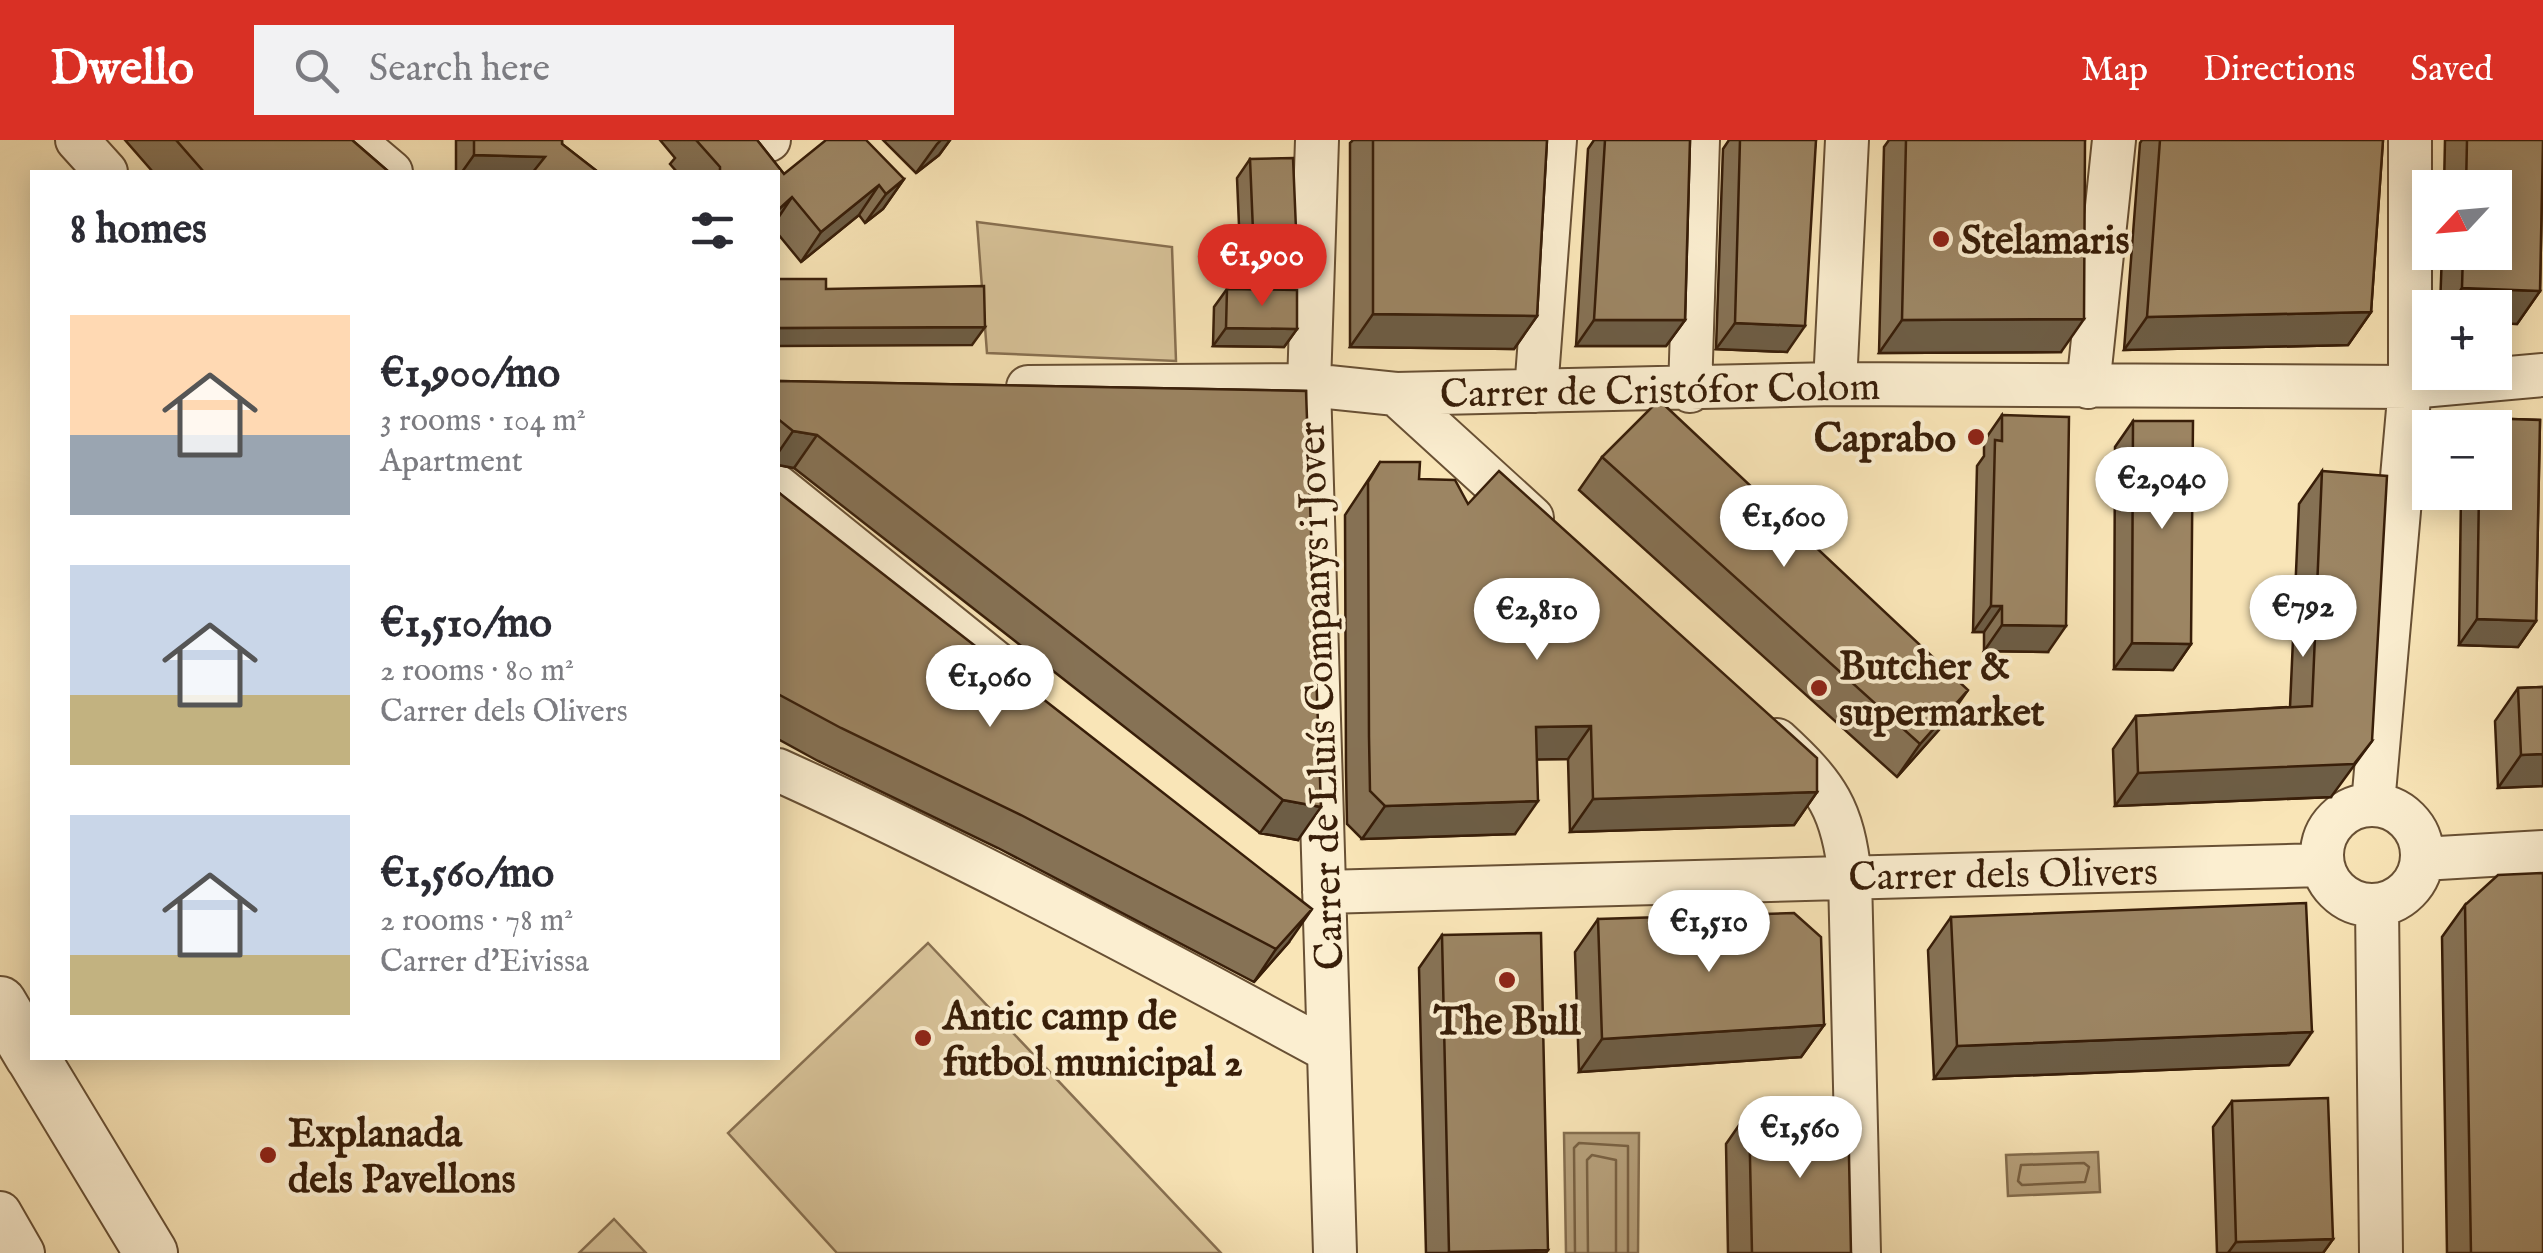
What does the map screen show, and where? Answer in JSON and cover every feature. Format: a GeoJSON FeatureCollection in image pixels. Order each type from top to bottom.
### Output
{"type":"FeatureCollection","features":[{"type":"Feature","properties":{"kind":"street"},"geometry":{"type":"LineString","coordinates":[[77,140],[104,170]]}},
{"type":"Feature","properties":{"kind":"street"},"geometry":{"type":"LineString","coordinates":[[353,140],[389,170]]}},
{"type":"Feature","properties":{"kind":"street"},"geometry":{"type":"LineString","coordinates":[[398,170],[399,140]]}},
{"type":"Feature","properties":{"kind":"street"},"geometry":{"type":"LineString","coordinates":[[749,140],[769,140]]}},
{"type":"Feature","properties":{"kind":"street","name":"Carrer de Lluís Companys i Jover"},"geometry":{"type":"LineString","coordinates":[[1317,140],[1309,385],[1335,1253]]}},
{"type":"Feature","properties":{"kind":"street"},"geometry":{"type":"LineString","coordinates":[[1536,392],[1555,140]]}},
{"type":"Feature","properties":{"kind":"street"},"geometry":{"type":"LineString","coordinates":[[1690,391],[1698,140]]}},
{"type":"Feature","properties":{"kind":"street"},"geometry":{"type":"LineString","coordinates":[[1835,384],[1846,140]]}},
{"type":"Feature","properties":{"kind":"street"},"geometry":{"type":"LineString","coordinates":[[2088,386],[2114,140]]}},
{"type":"Feature","properties":{"kind":"street"},"geometry":{"type":"LineString","coordinates":[[2373,804],[2410,388],[2410,140]]}},
{"type":"Feature","properties":{"kind":"street","name":"Carrer de Cristófor Colom"},"geometry":{"type":"LineString","coordinates":[[994,388],[1309,385],[1396,394],[1690,391],[1835,384],[2410,388],[2543,375]]}},
{"type":"Feature","properties":{"kind":"street"},"geometry":{"type":"LineString","coordinates":[[1396,394],[1568,550]]}},
{"type":"Feature","properties":{"kind":"street"},"geometry":{"type":"LineString","coordinates":[[780,489],[1037,696]]}},
{"type":"Feature","properties":{"kind":"street"},"geometry":{"type":"LineString","coordinates":[[1740,707],[1812,772],[1844,828],[1850,876],[1859,1253]]}},
{"type":"Feature","properties":{"kind":"street"},"geometry":{"type":"LineString","coordinates":[[780,771],[910,830],[960,860],[1095,924],[1329,1050]]}},
{"type":"Feature","properties":{"kind":"street"},"geometry":{"type":"LineString","coordinates":[[2373,804],[2393,809],[2410,822],[2420,839],[2422,859],[2416,882],[2400,898],[2378,906],[2342,896],[2322,865],[2322,843],[2333,822],[2351,809],[2373,804]]}},
{"type":"Feature","properties":{"kind":"street"},"geometry":{"type":"LineString","coordinates":[[2422,859],[2543,852]]}},
{"type":"Feature","properties":{"kind":"street","name":"Carrer dels Olivers"},"geometry":{"type":"LineString","coordinates":[[1326,911],[1850,876],[2322,865]]}},
{"type":"Feature","properties":{"kind":"street"},"geometry":{"type":"LineString","coordinates":[[1282,893],[1326,911]]}},
{"type":"Feature","properties":{"kind":"street"},"geometry":{"type":"LineString","coordinates":[[2378,906],[2381,1253]]}},
{"type":"Feature","properties":{"kind":"street"},"geometry":{"type":"LineString","coordinates":[[0,1003],[30,1052]]}},
{"type":"Feature","properties":{"kind":"street"},"geometry":{"type":"LineString","coordinates":[[35,1060],[151,1253]]}},
{"type":"Feature","properties":{"kind":"street"},"geometry":{"type":"LineString","coordinates":[[0,1214],[23,1253]]}},
{"type":"Feature","properties":{"kind":"shaded area"},"geometry":{"type":"Polygon","coordinates":[[[977,222],[1172,247],[1176,361],[987,353],[977,222]]]}},
{"type":"Feature","properties":{"kind":"shaded area","name":"Antic camp de futbol municipal 2"},"geometry":{"type":"Polygon","coordinates":[[[928,943],[1221,1253],[837,1253],[728,1133],[928,943]]]}},
{"type":"Feature","properties":{"kind":"shaded area"},"geometry":{"type":"Polygon","coordinates":[[[614,1219],[646,1253],[579,1253],[614,1219]]]}},
{"type":"Feature","properties":{"kind":"water"},"geometry":{"type":"Polygon","coordinates":[[[1564,1133],[1639,1133],[1638,1253],[1566,1253],[1564,1133]]]}},
{"type":"Feature","properties":{"kind":"water"},"geometry":{"type":"Polygon","coordinates":[[[2098,1152],[2100,1192],[2008,1196],[2006,1155],[2098,1152]]]}},
{"type":"Feature","properties":{"kind":"building"},"geometry":{"type":"Polygon","coordinates":[[[176,140],[352,140],[387,170],[202,170],[176,140]]]}},
{"type":"Feature","properties":{"kind":"building"},"geometry":{"type":"Polygon","coordinates":[[[474,140],[562,140],[595,170],[535,170],[545,157],[474,155],[474,140]]]}},
{"type":"Feature","properties":{"kind":"building"},"geometry":{"type":"Polygon","coordinates":[[[696,140],[757,140],[784,174],[826,140],[866,140],[904,179],[886,194],[879,185],[821,232],[792,197],[780,208],[780,170],[720,167],[696,140]]]}},
{"type":"Feature","properties":{"kind":"building"},"geometry":{"type":"Polygon","coordinates":[[[1373,140],[1547,140],[1537,316],[1373,314],[1373,140]]]}},
{"type":"Feature","properties":{"kind":"building"},"geometry":{"type":"Polygon","coordinates":[[[1605,140],[1690,140],[1685,320],[1594,320],[1605,140]]]}},
{"type":"Feature","properties":{"kind":"building"},"geometry":{"type":"Polygon","coordinates":[[[1740,140],[1816,140],[1805,326],[1735,323],[1740,140]]]}},
{"type":"Feature","properties":{"kind":"building"},"geometry":{"type":"Polygon","coordinates":[[[1906,140],[2085,140],[2084,319],[1902,320],[1906,140]]]}},
{"type":"Feature","properties":{"kind":"building"},"geometry":{"type":"Polygon","coordinates":[[[2160,140],[2383,140],[2371,312],[2147,317],[2160,140]]]}},
{"type":"Feature","properties":{"kind":"building"},"geometry":{"type":"Polygon","coordinates":[[[2467,140],[2543,140],[2540,291],[2462,288],[2462,270],[2512,270],[2512,170],[2466,170],[2467,140]]]}},
{"type":"Feature","properties":{"kind":"building"},"geometry":{"type":"Polygon","coordinates":[[[1293,158],[1296,229],[1253,231],[1250,159],[1293,158]]]}},
{"type":"Feature","properties":{"kind":"building"},"geometry":{"type":"Polygon","coordinates":[[[780,279],[826,279],[826,289],[984,286],[985,327],[780,328],[780,279]]]}},
{"type":"Feature","properties":{"kind":"building"},"geometry":{"type":"Polygon","coordinates":[[[1227,289],[1297,290],[1297,329],[1226,328],[1227,289]]]}},
{"type":"Feature","properties":{"kind":"building"},"geometry":{"type":"Polygon","coordinates":[[[780,381],[1306,391],[1321,807],[1283,800],[817,435],[793,431],[780,421],[780,381]]]}},
{"type":"Feature","properties":{"kind":"building"},"geometry":{"type":"Polygon","coordinates":[[[1659,400],[1968,690],[1920,744],[1602,457],[1659,400]]]}},
{"type":"Feature","properties":{"kind":"building"},"geometry":{"type":"Polygon","coordinates":[[[2002,415],[2069,417],[2066,626],[2002,625],[2002,606],[1991,606],[1995,440],[2002,441],[2002,415]]]}},
{"type":"Feature","properties":{"kind":"building"},"geometry":{"type":"Polygon","coordinates":[[[2512,419],[2540,420],[2536,621],[2477,619],[2479,510],[2512,510],[2512,419]]]}},
{"type":"Feature","properties":{"kind":"building"},"geometry":{"type":"Polygon","coordinates":[[[2133,421],[2193,421],[2191,644],[2132,643],[2133,421]]]}},
{"type":"Feature","properties":{"kind":"building"},"geometry":{"type":"Polygon","coordinates":[[[1380,462],[1420,462],[1419,479],[1455,480],[1468,504],[1499,471],[1817,758],[1817,792],[1593,799],[1591,726],[1536,727],[1538,801],[1385,806],[1370,791],[1369,737],[1368,482],[1380,462]]]}},
{"type":"Feature","properties":{"kind":"building"},"geometry":{"type":"Polygon","coordinates":[[[2322,471],[2387,476],[2372,741],[2354,764],[2138,773],[2136,716],[2312,706],[2322,471]]]}},
{"type":"Feature","properties":{"kind":"building"},"geometry":{"type":"Polygon","coordinates":[[[780,494],[1312,909],[1276,949],[1021,815],[780,695],[780,494]]]}},
{"type":"Feature","properties":{"kind":"building"},"geometry":{"type":"Polygon","coordinates":[[[2543,687],[2543,754],[2521,755],[2518,688],[2543,687]]]}},
{"type":"Feature","properties":{"kind":"building"},"geometry":{"type":"Polygon","coordinates":[[[2543,873],[2543,1253],[2471,1253],[2465,905],[2498,875],[2543,873]]]}},
{"type":"Feature","properties":{"kind":"building"},"geometry":{"type":"Polygon","coordinates":[[[2306,903],[2312,1032],[1957,1046],[1951,917],[2306,903]]]}},
{"type":"Feature","properties":{"kind":"building"},"geometry":{"type":"Polygon","coordinates":[[[1794,913],[1821,937],[1824,1025],[1602,1039],[1598,919],[1794,913]]]}},
{"type":"Feature","properties":{"kind":"building"},"geometry":{"type":"Polygon","coordinates":[[[1541,933],[1548,1250],[1449,1252],[1442,935],[1541,933]]]}},
{"type":"Feature","properties":{"kind":"building"},"geometry":{"type":"Polygon","coordinates":[[[2328,1098],[2333,1239],[2236,1242],[2232,1101],[2328,1098]]]}},
{"type":"Feature","properties":{"kind":"building"},"geometry":{"type":"Polygon","coordinates":[[[1848,1109],[1851,1253],[1752,1253],[1749,1111],[1848,1109]]]}},
{"type":"Feature","properties":{"kind":"place","name":"Stelamaris"},"geometry":{"type":"Point","coordinates":[1941,239]}},
{"type":"Feature","properties":{"kind":"place","name":"Caprabo"},"geometry":{"type":"Point","coordinates":[1976,437]}},
{"type":"Feature","properties":{"kind":"place","name":"Butcher & supermarket"},"geometry":{"type":"Point","coordinates":[1819,688]}},
{"type":"Feature","properties":{"kind":"place","name":"The Bull"},"geometry":{"type":"Point","coordinates":[1507,980]}},
{"type":"Feature","properties":{"kind":"place","name":"Antic camp de futbol municipal 2"},"geometry":{"type":"Point","coordinates":[923,1038]}},
{"type":"Feature","properties":{"kind":"place","name":"Explanada dels Pavellons"},"geometry":{"type":"Point","coordinates":[268,1155]}}]}
